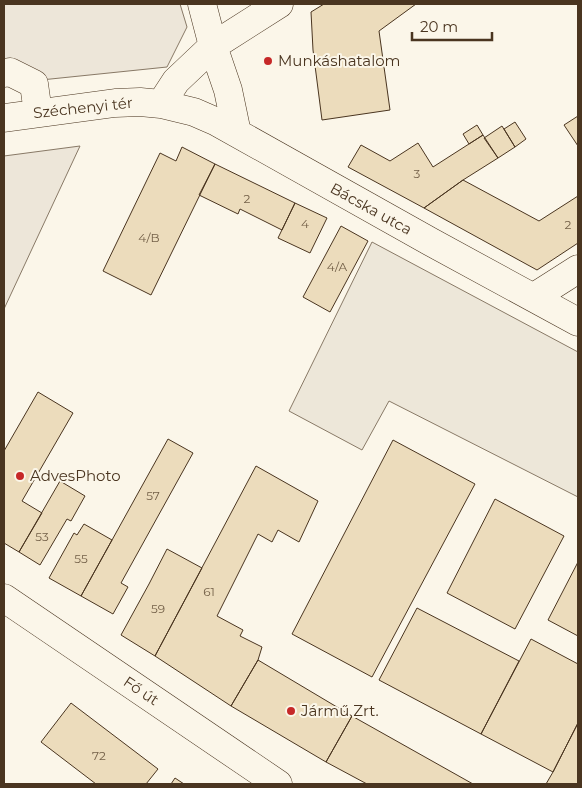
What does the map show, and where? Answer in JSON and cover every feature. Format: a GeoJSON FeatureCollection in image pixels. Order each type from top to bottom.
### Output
{"type":"FeatureCollection","features":[{"type":"Feature","properties":{"kind":"street"},"geometry":{"type":"LineString","coordinates":[[202,4],[213,46],[228,90],[237,133]]}},
{"type":"Feature","properties":{"kind":"street"},"geometry":{"type":"LineString","coordinates":[[161,104],[176,80],[213,46],[279,4]]}},
{"type":"Feature","properties":{"kind":"street"},"geometry":{"type":"LineString","coordinates":[[4,73],[10,72],[34,84],[38,113]]}},
{"type":"Feature","properties":{"kind":"street","name":"Széchenyi tér"},"geometry":{"type":"LineString","coordinates":[[4,118],[115,103],[140,102],[161,104]]}},
{"type":"Feature","properties":{"kind":"street","name":"Bácska utca"},"geometry":{"type":"LineString","coordinates":[[161,104],[194,112],[217,122],[578,322]]}},
{"type":"Feature","properties":{"kind":"street"},"geometry":{"type":"LineString","coordinates":[[534,297],[578,269]]}},
{"type":"Feature","properties":{"kind":"street","name":"Fő út"},"geometry":{"type":"LineString","coordinates":[[4,598],[278,784]]}},
{"type":"Feature","properties":{"kind":"shaded area"},"geometry":{"type":"Polygon","coordinates":[[[4,4],[180,4],[187,27],[167,67],[41,80],[4,58],[4,4]]]}},
{"type":"Feature","properties":{"kind":"shaded area"},"geometry":{"type":"Polygon","coordinates":[[[80,146],[4,309],[4,156],[80,146]]]}},
{"type":"Feature","properties":{"kind":"shaded area"},"geometry":{"type":"Polygon","coordinates":[[[372,242],[578,352],[578,497],[389,401],[362,450],[289,411],[372,242]]]}},
{"type":"Feature","properties":{"kind":"building"},"geometry":{"type":"Polygon","coordinates":[[[324,4],[416,4],[379,31],[390,110],[322,120],[313,50],[311,12],[324,4]]]}},
{"type":"Feature","properties":{"kind":"building"},"geometry":{"type":"Polygon","coordinates":[[[578,116],[578,146],[564,125],[578,116]]]}},
{"type":"Feature","properties":{"kind":"building"},"geometry":{"type":"Polygon","coordinates":[[[515,122],[526,139],[515,147],[504,129],[515,122]]]}},
{"type":"Feature","properties":{"kind":"building"},"geometry":{"type":"Polygon","coordinates":[[[477,125],[483,135],[469,144],[463,134],[477,125]]]}},
{"type":"Feature","properties":{"kind":"building"},"geometry":{"type":"Polygon","coordinates":[[[502,126],[515,147],[498,158],[484,138],[502,126]]]}},
{"type":"Feature","properties":{"kind":"building"},"geometry":{"type":"Polygon","coordinates":[[[483,135],[498,158],[424,208],[348,167],[361,145],[390,161],[418,143],[433,167],[483,135]]]}},
{"type":"Feature","properties":{"kind":"building"},"geometry":{"type":"Polygon","coordinates":[[[182,147],[215,164],[151,295],[103,271],[160,153],[176,161],[182,147]]]}},
{"type":"Feature","properties":{"kind":"building"},"geometry":{"type":"Polygon","coordinates":[[[215,164],[295,203],[282,230],[240,209],[238,214],[199,195],[215,164]]]}},
{"type":"Feature","properties":{"kind":"building"},"geometry":{"type":"Polygon","coordinates":[[[463,180],[539,221],[578,196],[578,243],[537,270],[424,208],[463,180]]]}},
{"type":"Feature","properties":{"kind":"building"},"geometry":{"type":"Polygon","coordinates":[[[295,203],[327,218],[310,253],[278,238],[295,203]]]}},
{"type":"Feature","properties":{"kind":"building"},"geometry":{"type":"Polygon","coordinates":[[[341,226],[368,241],[330,312],[303,297],[341,226]]]}},
{"type":"Feature","properties":{"kind":"building","name":"AdvesPhoto"},"geometry":{"type":"Polygon","coordinates":[[[38,392],[73,413],[22,501],[42,513],[19,552],[4,543],[4,451],[38,392]]]}},
{"type":"Feature","properties":{"kind":"building"},"geometry":{"type":"Polygon","coordinates":[[[168,439],[193,453],[121,583],[128,587],[113,614],[81,596],[168,439]]]}},
{"type":"Feature","properties":{"kind":"building"},"geometry":{"type":"Polygon","coordinates":[[[393,440],[475,484],[372,677],[292,634],[393,440]]]}},
{"type":"Feature","properties":{"kind":"building"},"geometry":{"type":"Polygon","coordinates":[[[256,466],[318,501],[299,542],[278,530],[272,542],[258,534],[217,616],[243,630],[240,636],[262,647],[258,660],[231,706],[155,656],[256,466]]]}},
{"type":"Feature","properties":{"kind":"building"},"geometry":{"type":"Polygon","coordinates":[[[60,481],[85,496],[71,521],[67,519],[40,565],[19,552],[60,481]]]}},
{"type":"Feature","properties":{"kind":"building"},"geometry":{"type":"Polygon","coordinates":[[[495,499],[564,536],[515,629],[447,593],[495,499]]]}},
{"type":"Feature","properties":{"kind":"building"},"geometry":{"type":"Polygon","coordinates":[[[84,524],[112,540],[81,596],[49,578],[74,533],[77,535],[84,524]]]}},
{"type":"Feature","properties":{"kind":"building"},"geometry":{"type":"Polygon","coordinates":[[[167,549],[202,568],[155,656],[121,635],[167,549]]]}},
{"type":"Feature","properties":{"kind":"building"},"geometry":{"type":"Polygon","coordinates":[[[578,562],[578,636],[548,620],[578,562]]]}},
{"type":"Feature","properties":{"kind":"building"},"geometry":{"type":"Polygon","coordinates":[[[417,608],[519,661],[481,734],[379,680],[417,608]]]}},
{"type":"Feature","properties":{"kind":"building"},"geometry":{"type":"Polygon","coordinates":[[[531,639],[578,664],[578,723],[553,772],[481,734],[531,639]]]}},
{"type":"Feature","properties":{"kind":"building","name":"Jármű Zrt."},"geometry":{"type":"Polygon","coordinates":[[[258,660],[352,716],[326,762],[231,706],[258,660]]]}},
{"type":"Feature","properties":{"kind":"building"},"geometry":{"type":"Polygon","coordinates":[[[71,703],[158,769],[146,784],[96,784],[41,742],[71,703]]]}},
{"type":"Feature","properties":{"kind":"building"},"geometry":{"type":"Polygon","coordinates":[[[352,716],[473,784],[367,784],[326,762],[352,716]]]}},
{"type":"Feature","properties":{"kind":"building"},"geometry":{"type":"Polygon","coordinates":[[[578,723],[578,784],[546,784],[553,772],[578,723]]]}},
{"type":"Feature","properties":{"kind":"building"},"geometry":{"type":"Polygon","coordinates":[[[175,778],[184,784],[171,784],[175,778]]]}},
{"type":"Feature","properties":{"kind":"place","name":"Munkáshatalom"},"geometry":{"type":"Point","coordinates":[268,61]}},
{"type":"Feature","properties":{"kind":"place","name":"AdvesPhoto"},"geometry":{"type":"Point","coordinates":[20,476]}},
{"type":"Feature","properties":{"kind":"place","name":"Jármű Zrt."},"geometry":{"type":"Point","coordinates":[291,711]}}]}
